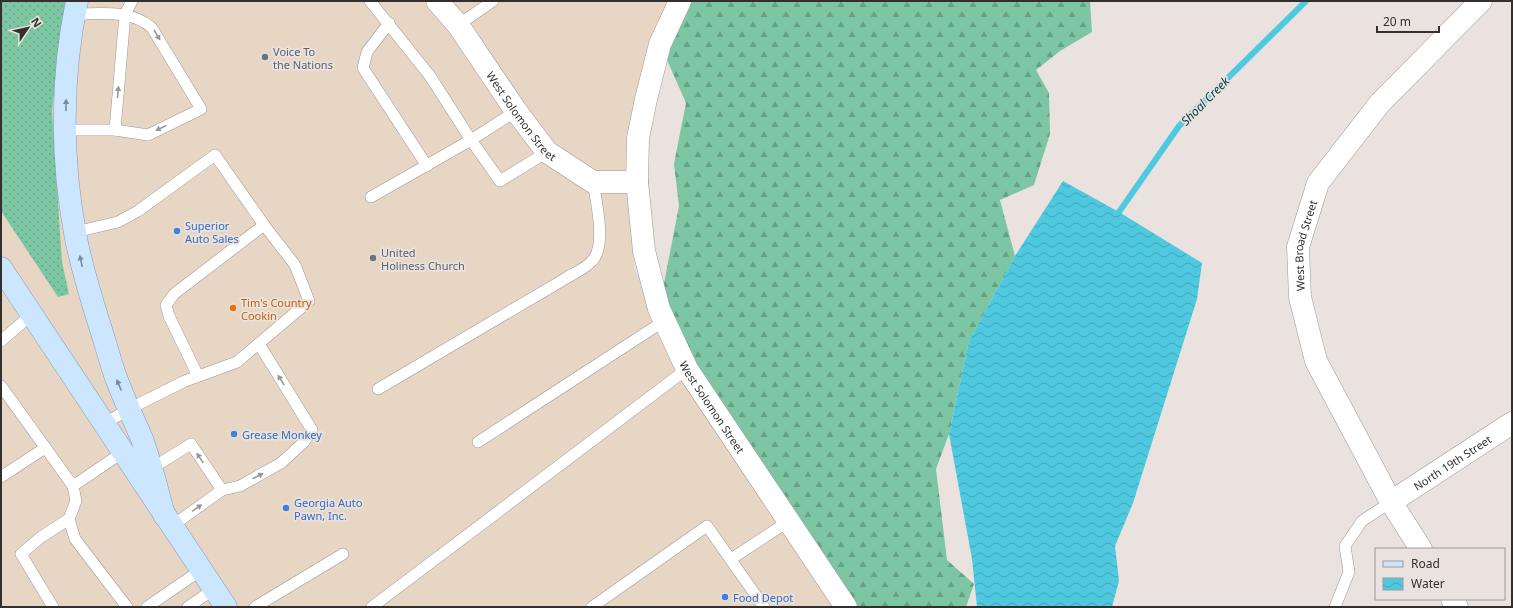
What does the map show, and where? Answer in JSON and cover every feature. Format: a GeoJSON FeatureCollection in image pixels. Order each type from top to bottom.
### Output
{"type":"FeatureCollection","features":[{"type":"Feature","properties":{"kind":"main road"},"geometry":{"type":"LineString","coordinates":[[76,7],[69,52],[65,130],[66,164],[75,232],[82,269],[115,376],[142,440],[145,473]]}},
{"type":"Feature","properties":{"kind":"main road"},"geometry":{"type":"LineString","coordinates":[[1,268],[123,452],[145,473],[168,520],[226,607]]}},
{"type":"Feature","properties":{"kind":"street","name":"West Solomon Street"},"geometry":{"type":"LineString","coordinates":[[437,1],[458,25],[516,111],[547,152],[593,182]]}},
{"type":"Feature","properties":{"kind":"street","name":"West Solomon Street"},"geometry":{"type":"LineString","coordinates":[[680,1],[660,44],[638,138],[637,182],[644,251],[659,310],[687,369],[846,607]]}},
{"type":"Feature","properties":{"kind":"street","name":"West Broad Street"},"geometry":{"type":"LineString","coordinates":[[1420,548],[1391,502],[1316,361],[1300,297],[1298,247],[1318,183],[1380,103],[1481,1]]}},
{"type":"Feature","properties":{"kind":"street"},"geometry":{"type":"LineString","coordinates":[[593,182],[637,182]]}},
{"type":"Feature","properties":{"kind":"street","name":"North 19th Street"},"geometry":{"type":"LineString","coordinates":[[1391,502],[1512,422]]}},
{"type":"Feature","properties":{"kind":"lane"},"geometry":{"type":"LineString","coordinates":[[115,130],[125,14],[132,1]]}},
{"type":"Feature","properties":{"kind":"lane"},"geometry":{"type":"LineString","coordinates":[[370,1],[389,22],[430,76],[471,140],[500,181],[547,152]]}},
{"type":"Feature","properties":{"kind":"lane"},"geometry":{"type":"LineString","coordinates":[[458,25],[493,1]]}},
{"type":"Feature","properties":{"kind":"lane"},"geometry":{"type":"LineString","coordinates":[[65,130],[115,130],[148,134],[200,109],[152,28],[146,23],[125,14],[76,7]]}},
{"type":"Feature","properties":{"kind":"lane"},"geometry":{"type":"LineString","coordinates":[[389,22],[367,52],[363,68],[427,166]]}},
{"type":"Feature","properties":{"kind":"lane"},"geometry":{"type":"LineString","coordinates":[[371,197],[471,140],[516,111]]}},
{"type":"Feature","properties":{"kind":"lane"},"geometry":{"type":"LineString","coordinates":[[75,232],[118,222],[131,215],[215,154],[295,265],[309,301],[237,362],[185,381],[129,408],[104,424]]}},
{"type":"Feature","properties":{"kind":"lane"},"geometry":{"type":"LineString","coordinates":[[378,389],[563,280],[592,261],[599,249],[599,223],[593,182]]}},
{"type":"Feature","properties":{"kind":"lane"},"geometry":{"type":"LineString","coordinates":[[198,376],[169,316],[166,305],[174,294],[264,224]]}},
{"type":"Feature","properties":{"kind":"lane"},"geometry":{"type":"LineString","coordinates":[[1,341],[32,314]]}},
{"type":"Feature","properties":{"kind":"lane"},"geometry":{"type":"LineString","coordinates":[[478,442],[664,321]]}},
{"type":"Feature","properties":{"kind":"lane"},"geometry":{"type":"LineString","coordinates":[[168,520],[222,490],[240,486],[281,463],[304,442],[312,430],[259,344]]}},
{"type":"Feature","properties":{"kind":"lane"},"geometry":{"type":"LineString","coordinates":[[372,607],[687,369]]}},
{"type":"Feature","properties":{"kind":"lane"},"geometry":{"type":"LineString","coordinates":[[1,386],[73,486],[76,501],[69,519],[40,537],[21,554],[53,607]]}},
{"type":"Feature","properties":{"kind":"lane"},"geometry":{"type":"LineString","coordinates":[[73,486],[142,440]]}},
{"type":"Feature","properties":{"kind":"lane"},"geometry":{"type":"LineString","coordinates":[[145,473],[191,444],[222,490]]}},
{"type":"Feature","properties":{"kind":"lane"},"geometry":{"type":"LineString","coordinates":[[1,477],[46,448]]}},
{"type":"Feature","properties":{"kind":"lane"},"geometry":{"type":"LineString","coordinates":[[1335,607],[1350,572],[1346,546],[1362,521],[1391,502]]}},
{"type":"Feature","properties":{"kind":"lane"},"geometry":{"type":"LineString","coordinates":[[69,519],[75,539],[127,607]]}},
{"type":"Feature","properties":{"kind":"lane"},"geometry":{"type":"LineString","coordinates":[[731,559],[789,522]]}},
{"type":"Feature","properties":{"kind":"lane"},"geometry":{"type":"LineString","coordinates":[[592,607],[707,526],[764,607]]}},
{"type":"Feature","properties":{"kind":"lane"},"geometry":{"type":"LineString","coordinates":[[255,607],[343,554]]}},
{"type":"Feature","properties":{"kind":"lane"},"geometry":{"type":"LineString","coordinates":[[147,607],[201,570]]}},
{"type":"Feature","properties":{"kind":"lane"},"geometry":{"type":"LineString","coordinates":[[188,607],[214,589]]}},
{"type":"Feature","properties":{"kind":"shaded area"},"geometry":{"type":"Polygon","coordinates":[[[1,1],[678,1],[629,148],[634,268],[702,409],[838,607],[1,607],[1,1]]]}},
{"type":"Feature","properties":{"kind":"green space"},"geometry":{"type":"Polygon","coordinates":[[[1,1],[68,1],[59,50],[52,111],[62,262],[69,294],[58,297],[1,211],[1,1]]]}},
{"type":"Feature","properties":{"kind":"green space"},"geometry":{"type":"Polygon","coordinates":[[[675,1],[1090,1],[1092,32],[1060,51],[1036,70],[1049,93],[1050,134],[1034,185],[1000,200],[1015,256],[969,341],[949,434],[936,469],[947,560],[974,584],[966,607],[846,607],[659,309],[679,206],[674,164],[686,103],[660,44],[675,1]]]}},
{"type":"Feature","properties":{"kind":"water"},"geometry":{"type":"Polygon","coordinates":[[[1063,181],[1119,212],[1202,263],[1197,299],[1133,503],[1115,546],[1119,581],[1112,607],[977,607],[972,559],[949,434],[969,341],[1015,256],[1063,181]]]}},
{"type":"Feature","properties":{"kind":"waterway","name":"Shoal Creek"},"geometry":{"type":"LineString","coordinates":[[1119,212],[1179,126],[1306,1]]}},
{"type":"Feature","properties":{"kind":"place","name":"Voice To the Nations"},"geometry":{"type":"Point","coordinates":[265,57]}},
{"type":"Feature","properties":{"kind":"place","name":"Superior Auto Sales"},"geometry":{"type":"Point","coordinates":[177,231]}},
{"type":"Feature","properties":{"kind":"place","name":"United Holiness Church"},"geometry":{"type":"Point","coordinates":[373,258]}},
{"type":"Feature","properties":{"kind":"place","name":"Tim's Country Cookin"},"geometry":{"type":"Point","coordinates":[233,308]}},
{"type":"Feature","properties":{"kind":"place","name":"Grease Monkey"},"geometry":{"type":"Point","coordinates":[234,434]}},
{"type":"Feature","properties":{"kind":"place","name":"Georgia Auto Pawn, Inc."},"geometry":{"type":"Point","coordinates":[286,508]}},
{"type":"Feature","properties":{"kind":"place","name":"Food Depot"},"geometry":{"type":"Point","coordinates":[725,597]}}]}
